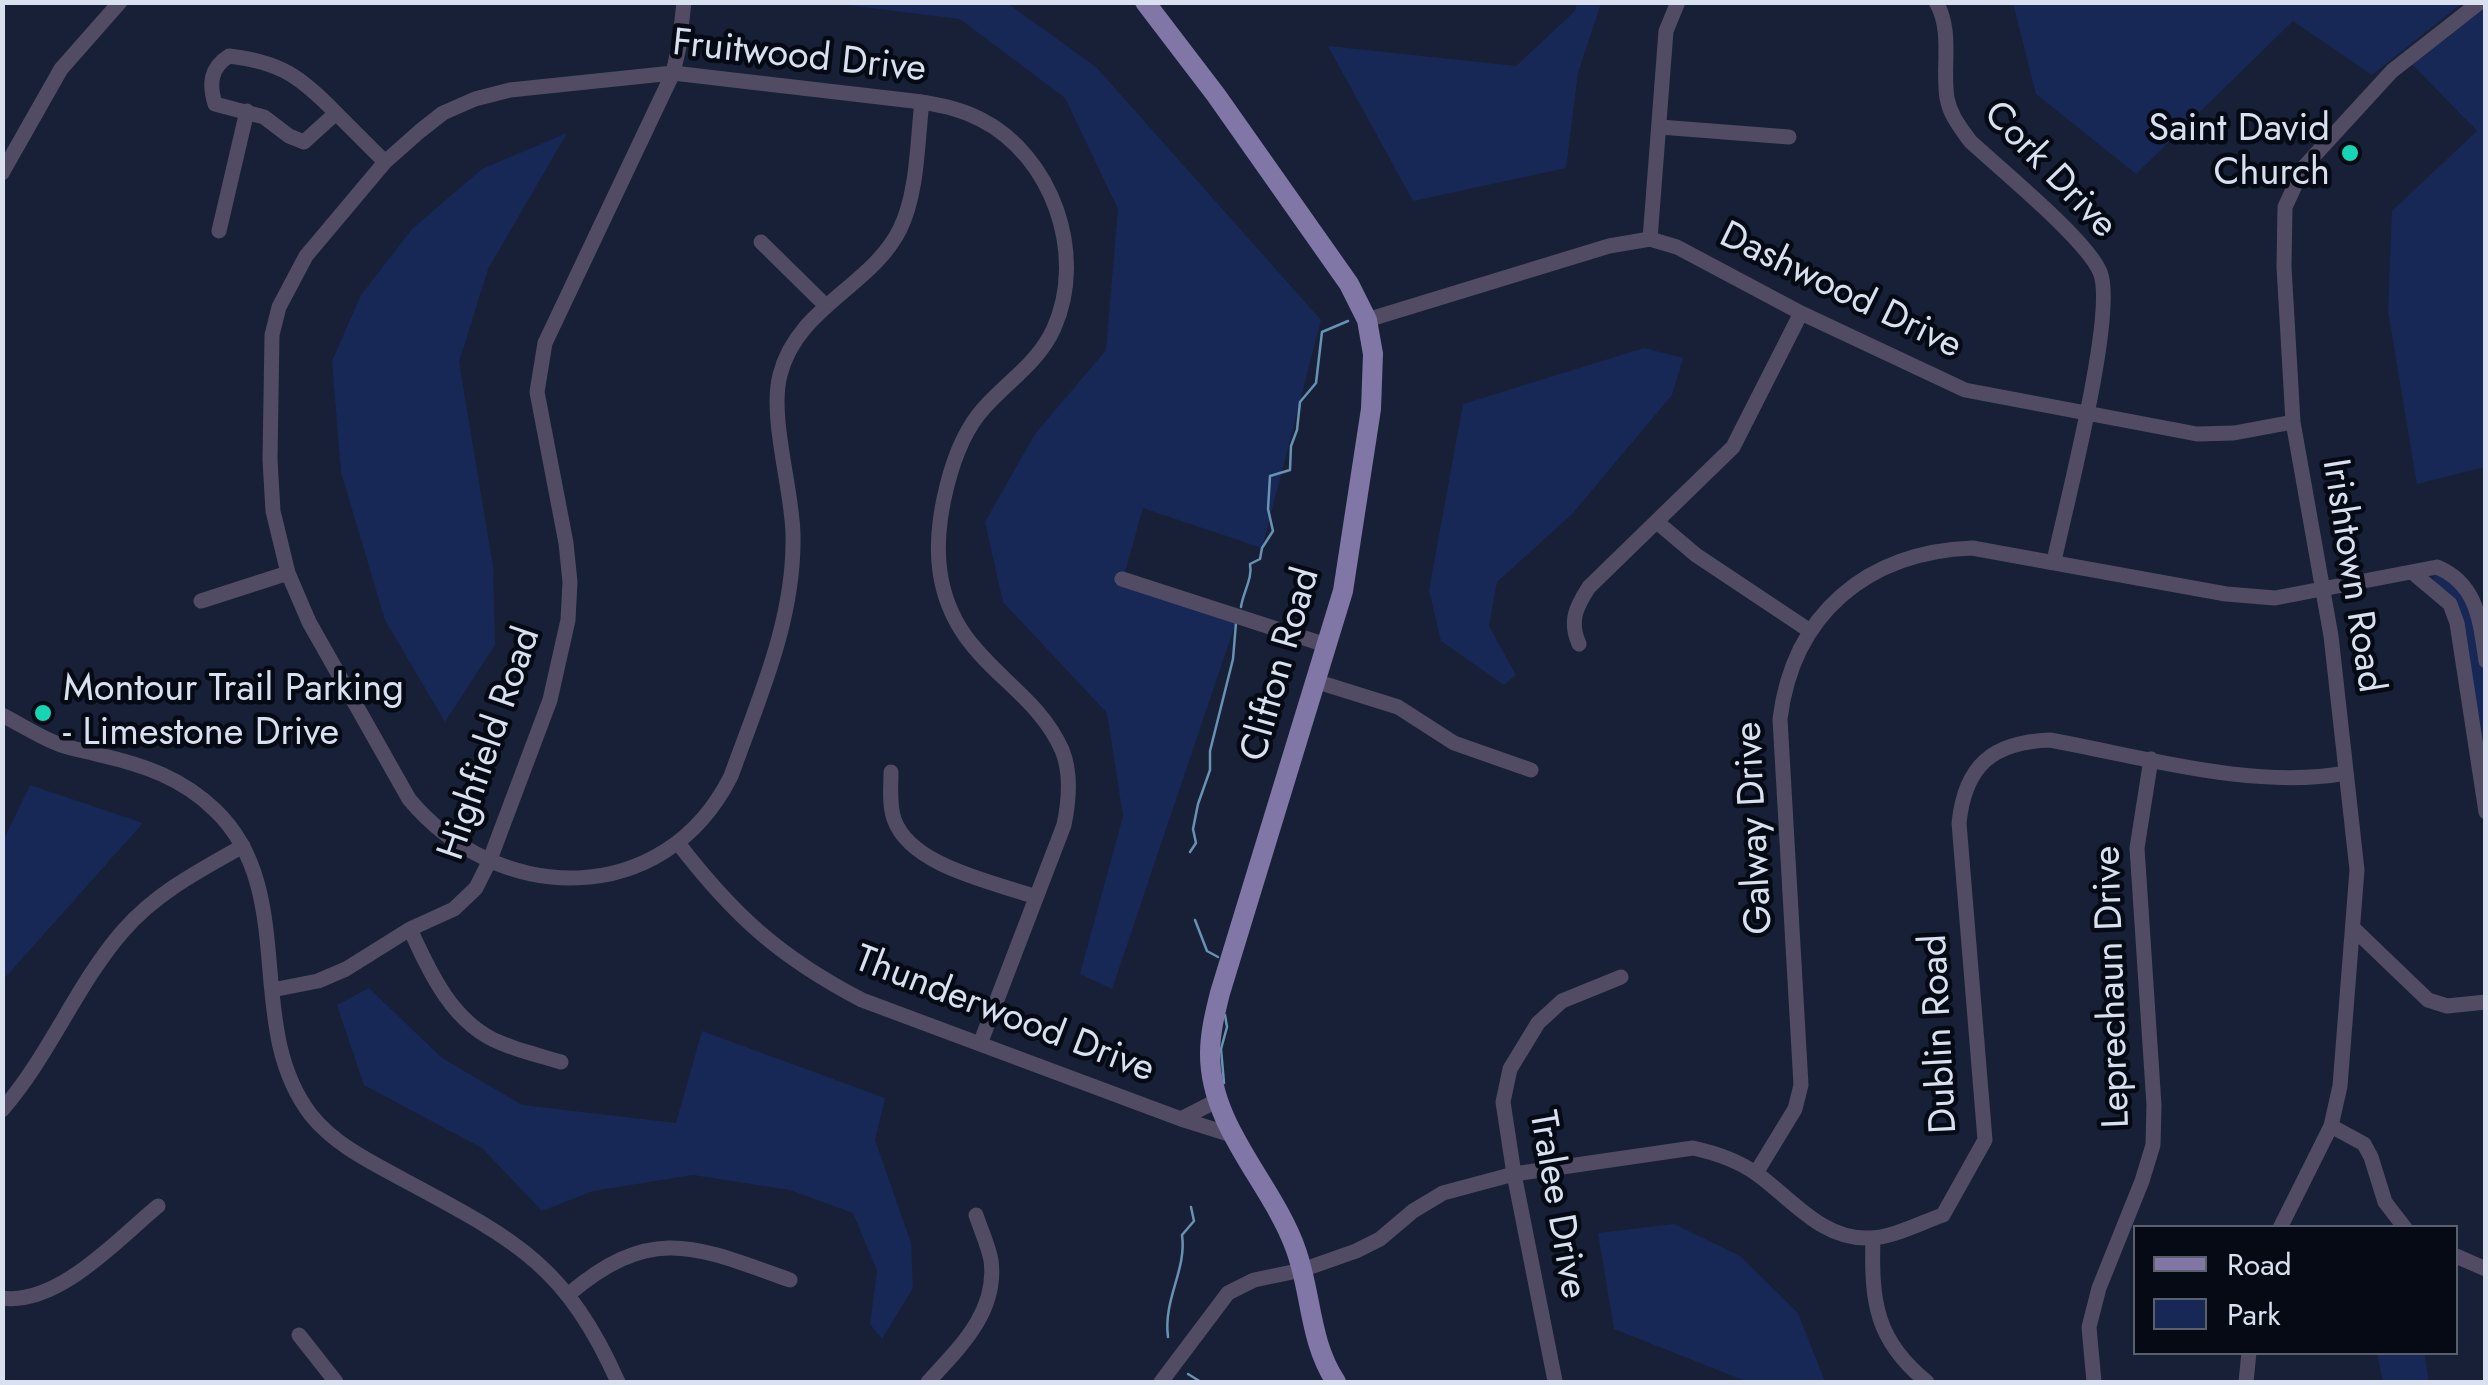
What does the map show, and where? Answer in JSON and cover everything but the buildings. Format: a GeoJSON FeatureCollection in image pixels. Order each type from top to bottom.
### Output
{"type":"FeatureCollection","features":[{"type":"Feature","properties":{"kind":"main road","name":"Clifton Road"},"geometry":{"type":"LineString","coordinates":[[1145,2],[1216,95],[1349,284],[1367,320],[1374,354],[1374,384],[1349,561],[1216,1011],[1210,1052],[1218,1100],[1282,1218],[1302,1270],[1314,1336],[1336,1382]]}},
{"type":"Feature","properties":{"kind":"street"},"geometry":{"type":"LineString","coordinates":[[2,173],[62,69],[120,2]]}},
{"type":"Feature","properties":{"kind":"street","name":"Highfield Road"},"geometry":{"type":"LineString","coordinates":[[272,990],[318,981],[346,969],[410,929],[454,909],[476,888],[489,862],[550,700],[568,620],[566,543],[537,392],[539,368],[546,343],[672,73],[684,2]]}},
{"type":"Feature","properties":{"kind":"street"},"geometry":{"type":"LineString","coordinates":[[1367,320],[1609,246],[1650,240],[1666,32],[1678,2]]}},
{"type":"Feature","properties":{"kind":"street","name":"Cork Drive"},"geometry":{"type":"LineString","coordinates":[[1936,2],[1945,30],[1948,98],[1954,120],[1970,141],[2086,250],[2100,272],[2105,293],[2086,414],[2054,560]]}},
{"type":"Feature","properties":{"kind":"street","name":"Irishtown Road"},"geometry":{"type":"LineString","coordinates":[[2282,1225],[2331,1126],[2340,1086],[2356,842],[2331,636],[2293,422],[2282,230],[2292,190],[2304,168],[2392,72],[2480,2]]}},
{"type":"Feature","properties":{"kind":"street"},"geometry":{"type":"LineString","coordinates":[[336,113],[304,142],[264,117],[216,104],[210,86],[217,64],[228,56],[265,60],[308,85],[336,113],[385,162]]}},
{"type":"Feature","properties":{"kind":"street","name":"Fruitwood Drive"},"geometry":{"type":"LineString","coordinates":[[678,843],[648,862],[580,880],[539,876],[489,862],[452,842],[409,799],[309,622],[288,573],[273,510],[270,372],[276,321],[290,283],[306,256],[385,162],[443,114],[510,90],[672,73],[957,108],[983,120],[1029,158],[1056,208],[1066,264],[1054,327],[1041,351],[982,410],[968,432],[956,456],[940,518],[938,546],[945,596],[971,646],[1036,712],[1064,752],[1069,802],[1064,825],[980,1044]]}},
{"type":"Feature","properties":{"kind":"street"},"geometry":{"type":"LineString","coordinates":[[678,843],[701,821],[726,787],[788,607],[793,535],[777,400],[779,377],[788,353],[825,305],[884,253],[899,231],[910,204],[922,102]]}},
{"type":"Feature","properties":{"kind":"street"},"geometry":{"type":"LineString","coordinates":[[219,231],[247,111]]}},
{"type":"Feature","properties":{"kind":"street"},"geometry":{"type":"LineString","coordinates":[[1660,126],[1789,137]]}},
{"type":"Feature","properties":{"kind":"street","name":"Dashwood Drive"},"geometry":{"type":"LineString","coordinates":[[1650,240],[1677,247],[1801,314],[1965,390],[2197,434],[2234,433],[2293,422]]}},
{"type":"Feature","properties":{"kind":"street"},"geometry":{"type":"LineString","coordinates":[[761,242],[825,305]]}},
{"type":"Feature","properties":{"kind":"street"},"geometry":{"type":"LineString","coordinates":[[1579,644],[1572,628],[1576,607],[1589,587],[1733,447],[1801,314]]}},
{"type":"Feature","properties":{"kind":"street"},"geometry":{"type":"LineString","coordinates":[[1657,522],[1696,555],[1810,631]]}},
{"type":"Feature","properties":{"kind":"street","name":"Galway Drive"},"geometry":{"type":"LineString","coordinates":[[1756,1173],[1796,1109],[1802,1085],[1780,719],[1784,687],[1810,631],[1851,587],[1902,558],[1936,549],[1972,548],[2226,594],[2275,598],[2438,566],[2453,574],[2471,593],[2486,661]]}},
{"type":"Feature","properties":{"kind":"street"},"geometry":{"type":"LineString","coordinates":[[2412,572],[2450,604],[2457,623],[2486,812]]}},
{"type":"Feature","properties":{"kind":"street"},"geometry":{"type":"LineString","coordinates":[[201,602],[288,573]]}},
{"type":"Feature","properties":{"kind":"street"},"geometry":{"type":"LineString","coordinates":[[1122,579],[1326,645]]}},
{"type":"Feature","properties":{"kind":"street"},"geometry":{"type":"LineString","coordinates":[[1315,681],[1398,707],[1454,743],[1531,770]]}},
{"type":"Feature","properties":{"kind":"street"},"geometry":{"type":"LineString","coordinates":[[2,715],[58,744],[148,767],[189,788],[218,812],[243,846],[262,900],[281,1055],[294,1090],[338,1142],[502,1233],[539,1262],[569,1294],[599,1341],[618,1382]]}},
{"type":"Feature","properties":{"kind":"street","name":"Dublin Road"},"geometry":{"type":"LineString","coordinates":[[1873,1239],[1943,1215],[1986,1140],[1959,823],[1969,780],[1982,762],[2000,749],[2024,741],[2050,740],[2270,780],[2311,780],[2346,773]]}},
{"type":"Feature","properties":{"kind":"street","name":"Leprechaun Drive"},"geometry":{"type":"LineString","coordinates":[[2094,1382],[2090,1357],[2092,1314],[2153,1145],[2154,1104],[2137,848],[2151,759]]}},
{"type":"Feature","properties":{"kind":"street"},"geometry":{"type":"LineString","coordinates":[[891,772],[893,817],[914,849],[932,860],[1036,897]]}},
{"type":"Feature","properties":{"kind":"street","name":"Thunderwood Drive"},"geometry":{"type":"LineString","coordinates":[[678,843],[738,914],[777,950],[862,1000],[1235,1136]]}},
{"type":"Feature","properties":{"kind":"street"},"geometry":{"type":"LineString","coordinates":[[2,1110],[50,1046],[121,933],[179,882],[243,846]]}},
{"type":"Feature","properties":{"kind":"street"},"geometry":{"type":"LineString","coordinates":[[2353,928],[2428,1000],[2446,1006],[2486,1002]]}},
{"type":"Feature","properties":{"kind":"street"},"geometry":{"type":"LineString","coordinates":[[410,929],[427,968],[448,1001],[470,1025],[498,1042],[561,1062]]}},
{"type":"Feature","properties":{"kind":"street","name":"Tralee Drive"},"geometry":{"type":"LineString","coordinates":[[1555,1381],[1514,1174],[1504,1102],[1510,1069],[1538,1023],[1562,1002],[1620,977]]}},
{"type":"Feature","properties":{"kind":"street","name":"Thunderwood Drive"},"geometry":{"type":"LineString","coordinates":[[1182,1118],[1218,1100]]}},
{"type":"Feature","properties":{"kind":"street"},"geometry":{"type":"LineString","coordinates":[[2331,1126],[2364,1144],[2384,1202],[2403,1225]]}},
{"type":"Feature","properties":{"kind":"street"},"geometry":{"type":"LineString","coordinates":[[1161,1382],[1228,1293],[1254,1280],[1302,1270],[1356,1251],[1380,1239],[1413,1211],[1443,1194],[1514,1174],[1693,1148],[1719,1153],[1756,1173],[1819,1225],[1848,1237],[1873,1239],[1872,1283],[1877,1315],[1897,1354],[1928,1382]]}},
{"type":"Feature","properties":{"kind":"street"},"geometry":{"type":"LineString","coordinates":[[2,1298],[36,1296],[62,1284],[158,1206]]}},
{"type":"Feature","properties":{"kind":"street"},"geometry":{"type":"LineString","coordinates":[[928,1382],[971,1336],[983,1311],[992,1276],[990,1256],[976,1215]]}},
{"type":"Feature","properties":{"kind":"street"},"geometry":{"type":"LineString","coordinates":[[569,1294],[596,1272],[653,1248],[689,1247],[790,1280]]}},
{"type":"Feature","properties":{"kind":"street"},"geometry":{"type":"LineString","coordinates":[[2458,1257],[2486,1268]]}},
{"type":"Feature","properties":{"kind":"street"},"geometry":{"type":"LineString","coordinates":[[299,1335],[336,1382]]}},
{"type":"Feature","properties":{"kind":"street"},"geometry":{"type":"LineString","coordinates":[[2246,1382],[2249,1355]]}},
{"type":"Feature","properties":{"kind":"green space"},"geometry":{"type":"Polygon","coordinates":[[[1577,2],[1601,3],[1578,73],[1566,168],[1413,201],[1328,46],[1516,66],[1575,11],[1577,2]]]}},
{"type":"Feature","properties":{"kind":"green space"},"geometry":{"type":"Polygon","coordinates":[[[2013,2],[2462,3],[2372,75],[2293,21],[2136,174],[2036,94],[2013,2]]]}},
{"type":"Feature","properties":{"kind":"green space"},"geometry":{"type":"Polygon","coordinates":[[[830,3],[1007,3],[1096,67],[1321,320],[1262,548],[1143,508],[1123,579],[1236,622],[1112,989],[1080,974],[1123,816],[1107,713],[1003,602],[985,522],[1035,434],[1106,350],[1118,209],[1065,98],[960,19],[830,3]]]}},
{"type":"Feature","properties":{"kind":"green space"},"geometry":{"type":"Polygon","coordinates":[[[2485,8],[2485,467],[2417,484],[2388,310],[2392,211],[2477,131],[2411,63],[2485,8]]]}},
{"type":"Feature","properties":{"kind":"green space"},"geometry":{"type":"Polygon","coordinates":[[[567,133],[488,269],[459,362],[493,567],[495,645],[445,722],[385,620],[341,472],[332,361],[361,295],[412,229],[482,169],[567,133]]]}},
{"type":"Feature","properties":{"kind":"green space"},"geometry":{"type":"Polygon","coordinates":[[[1644,348],[1683,358],[1672,395],[1572,514],[1497,582],[1489,626],[1516,675],[1504,685],[1441,641],[1429,590],[1463,404],[1644,348]]]}},
{"type":"Feature","properties":{"kind":"green space"},"geometry":{"type":"Polygon","coordinates":[[[2435,574],[2450,577],[2476,620],[2486,686],[2485,789],[2461,621],[2433,581],[2435,574]]]}},
{"type":"Feature","properties":{"kind":"green space"},"geometry":{"type":"Polygon","coordinates":[[[30,785],[143,823],[3,980],[3,836],[30,785]]]}},
{"type":"Feature","properties":{"kind":"green space"},"geometry":{"type":"Polygon","coordinates":[[[369,988],[442,1058],[522,1105],[676,1123],[702,1031],[885,1098],[875,1140],[911,1243],[913,1288],[882,1339],[870,1324],[877,1271],[853,1213],[790,1190],[693,1175],[593,1191],[542,1211],[482,1148],[364,1085],[337,1005],[369,988]]]}},
{"type":"Feature","properties":{"kind":"green space"},"geometry":{"type":"Polygon","coordinates":[[[1674,1224],[1740,1256],[1798,1313],[1825,1382],[1748,1382],[1614,1329],[1598,1233],[1674,1224]]]}},
{"type":"Feature","properties":{"kind":"green space"},"geometry":{"type":"Polygon","coordinates":[[[2377,1355],[2424,1355],[2429,1382],[2383,1382],[2377,1355]]]}},
{"type":"Feature","properties":{"kind":"waterway"},"geometry":{"type":"LineString","coordinates":[[1241,607],[1250,564],[1260,559],[1273,531],[1268,509],[1270,476],[1290,470],[1300,402],[1316,383],[1322,332],[1348,321]]}},
{"type":"Feature","properties":{"kind":"waterway"},"geometry":{"type":"LineString","coordinates":[[1190,852],[1196,843],[1193,829],[1198,804],[1210,770],[1210,751],[1233,659],[1236,623]]}},
{"type":"Feature","properties":{"kind":"waterway"},"geometry":{"type":"LineString","coordinates":[[1195,920],[1207,951],[1218,957]]}},
{"type":"Feature","properties":{"kind":"waterway"},"geometry":{"type":"LineString","coordinates":[[1224,1083],[1221,1049],[1227,1027],[1225,1015]]}},
{"type":"Feature","properties":{"kind":"waterway"},"geometry":{"type":"LineString","coordinates":[[1168,1337],[1182,1235],[1194,1221],[1191,1207]]}},
{"type":"Feature","properties":{"kind":"waterway"},"geometry":{"type":"LineString","coordinates":[[1188,1374],[1201,1382]]}},
{"type":"Feature","properties":{"kind":"place","name":"Saint David Church"},"geometry":{"type":"Point","coordinates":[2350,153]}},
{"type":"Feature","properties":{"kind":"place","name":"Montour Trail Parking - Limestone Drive"},"geometry":{"type":"Point","coordinates":[43,713]}}]}
